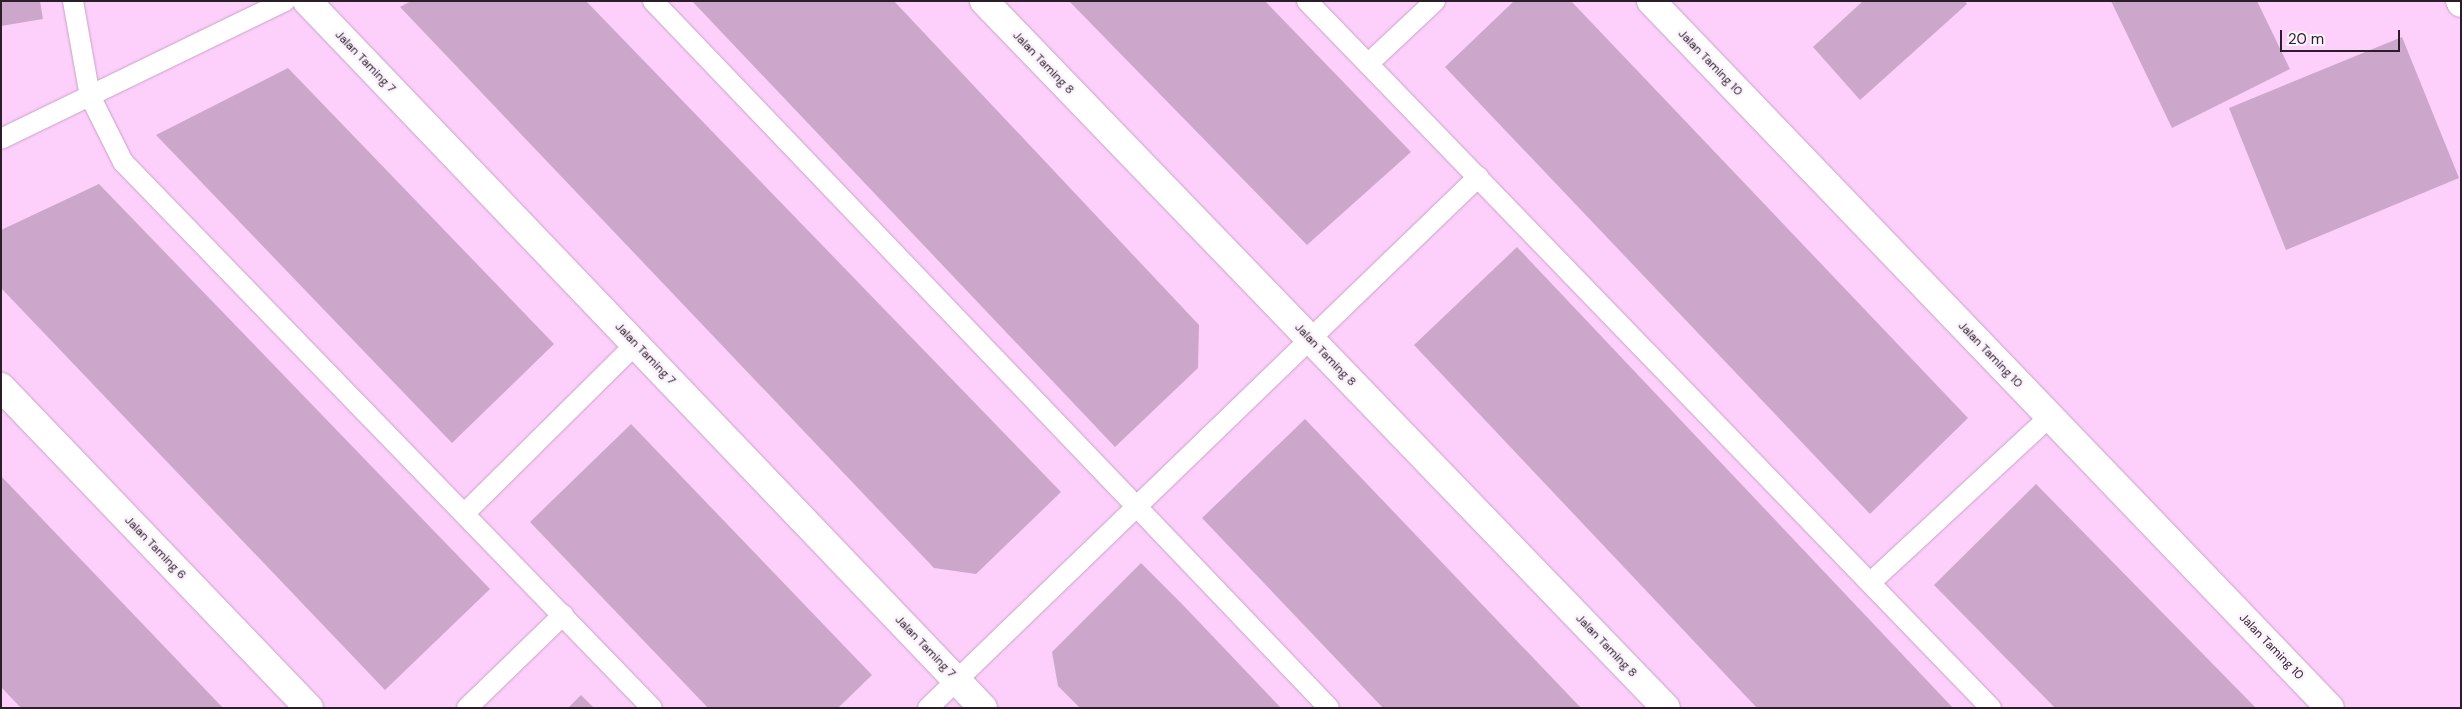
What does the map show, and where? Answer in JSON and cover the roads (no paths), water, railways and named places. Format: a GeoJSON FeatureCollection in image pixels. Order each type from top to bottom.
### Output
{"type":"FeatureCollection","features":[{"type":"Feature","properties":{"kind":"street","name":"Jalan Taming 7"},"geometry":{"type":"LineString","coordinates":[[307,1],[983,708]]}},
{"type":"Feature","properties":{"kind":"street","name":"Jalan Taming 8"},"geometry":{"type":"LineString","coordinates":[[984,1],[1666,708]]}},
{"type":"Feature","properties":{"kind":"street","name":"Jalan Taming 10"},"geometry":{"type":"LineString","coordinates":[[1651,1],[2330,708]]}},
{"type":"Feature","properties":{"kind":"street","name":"Jalan Taming 6"},"geometry":{"type":"LineString","coordinates":[[1,388],[308,708]]}},
{"type":"Feature","properties":{"kind":"lane"},"geometry":{"type":"LineString","coordinates":[[73,1],[90,96],[123,162],[652,708]]}},
{"type":"Feature","properties":{"kind":"lane"},"geometry":{"type":"LineString","coordinates":[[1,140],[285,1]]}},
{"type":"Feature","properties":{"kind":"lane"},"geometry":{"type":"LineString","coordinates":[[653,1],[1329,708]]}},
{"type":"Feature","properties":{"kind":"lane"},"geometry":{"type":"LineString","coordinates":[[1307,1],[1991,708]]}},
{"type":"Feature","properties":{"kind":"lane"},"geometry":{"type":"LineString","coordinates":[[1368,64],[1435,1]]}},
{"type":"Feature","properties":{"kind":"lane"},"geometry":{"type":"LineString","coordinates":[[928,708],[1478,177]]}},
{"type":"Feature","properties":{"kind":"lane"},"geometry":{"type":"LineString","coordinates":[[465,513],[636,344]]}},
{"type":"Feature","properties":{"kind":"lane"},"geometry":{"type":"LineString","coordinates":[[1870,583],[2049,416]]}},
{"type":"Feature","properties":{"kind":"lane"},"geometry":{"type":"LineString","coordinates":[[467,708],[563,615]]}}]}
